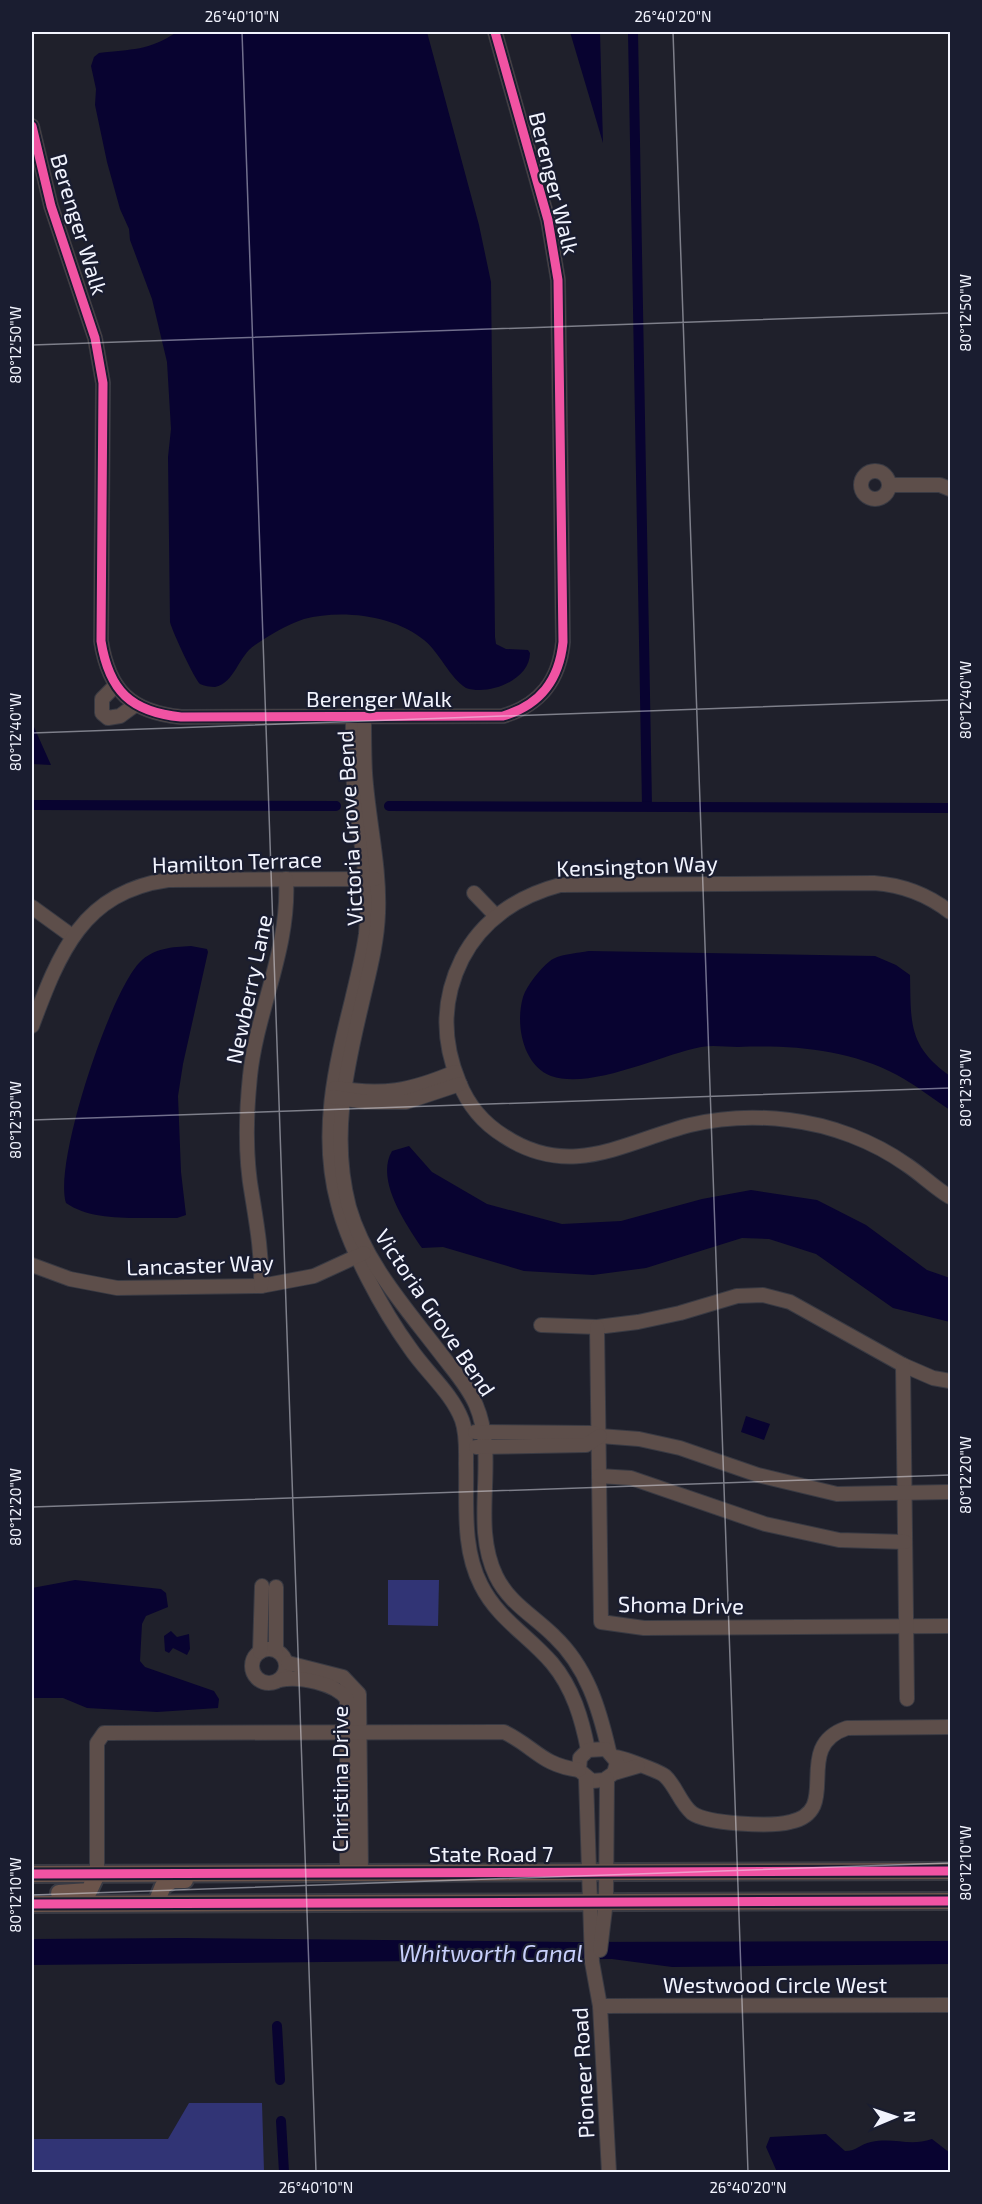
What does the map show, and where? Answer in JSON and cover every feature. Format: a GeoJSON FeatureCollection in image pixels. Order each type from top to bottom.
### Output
{"type":"FeatureCollection","features":[{"type":"Feature","properties":{"kind":"main road","name":"State Road 7"},"geometry":{"type":"LineString","coordinates":[[32,1874],[951,1871]]}},
{"type":"Feature","properties":{"kind":"main road"},"geometry":{"type":"LineString","coordinates":[[156,1903],[163,1886],[173,1880],[205,1880],[233,1873]]}},
{"type":"Feature","properties":{"kind":"main road"},"geometry":{"type":"LineString","coordinates":[[32,1893],[89,1891],[97,1874]]}},
{"type":"Feature","properties":{"kind":"main road"},"geometry":{"type":"LineString","coordinates":[[32,1904],[951,1901]]}},
{"type":"Feature","properties":{"kind":"street","name":"Berenger Walk"},"geometry":{"type":"LineString","coordinates":[[32,126],[51,206],[95,338],[103,383],[101,641],[104,663],[116,685],[135,705],[159,715],[181,717],[503,716],[529,706],[541,696],[551,684],[561,657],[558,280],[548,220],[495,32]]}},
{"type":"Feature","properties":{"kind":"street"},"geometry":{"type":"LineString","coordinates":[[890,485],[940,486],[951,489]]}},
{"type":"Feature","properties":{"kind":"street"},"geometry":{"type":"LineString","coordinates":[[116,685],[102,699],[102,713],[108,718],[115,718],[135,705]]}},
{"type":"Feature","properties":{"kind":"street","name":"Victoria Grove Bend"},"geometry":{"type":"LineString","coordinates":[[359,717],[372,879],[378,914],[372,962],[346,1067],[337,1093],[344,1181],[362,1254],[389,1317],[435,1382],[456,1407],[465,1432],[467,1533],[479,1582],[496,1611],[551,1662],[563,1679],[581,1718],[589,1872],[598,1901]]}},
{"type":"Feature","properties":{"kind":"street","name":"Newberry Lane"},"geometry":{"type":"LineString","coordinates":[[261,1286],[261,1244],[250,1186],[247,1107],[254,1045],[286,924],[286,879]]}},
{"type":"Feature","properties":{"kind":"street","name":"Hamilton Terrace"},"geometry":{"type":"LineString","coordinates":[[32,1026],[72,936],[82,923],[107,901],[152,882],[372,879]]}},
{"type":"Feature","properties":{"kind":"street","name":"Kensington Way"},"geometry":{"type":"LineString","coordinates":[[951,912],[922,894],[890,884],[717,882],[560,885],[526,896],[496,916],[467,950],[450,992],[446,1027],[447,1045],[457,1078],[473,1108],[497,1132],[511,1141],[542,1153],[559,1156],[592,1155],[714,1120],[740,1118],[790,1120],[839,1131],[863,1140],[907,1165],[951,1197]]}},
{"type":"Feature","properties":{"kind":"street"},"geometry":{"type":"LineString","coordinates":[[474,893],[496,916]]}},
{"type":"Feature","properties":{"kind":"street"},"geometry":{"type":"LineString","coordinates":[[32,907],[72,936]]}},
{"type":"Feature","properties":{"kind":"street"},"geometry":{"type":"LineString","coordinates":[[337,1093],[391,1093],[457,1078]]}},
{"type":"Feature","properties":{"kind":"street","name":"Victoria Grove Bend"},"geometry":{"type":"LineString","coordinates":[[362,1254],[467,1389],[476,1405],[483,1432],[484,1447],[484,1534],[496,1576],[508,1595],[523,1611],[553,1634],[580,1667],[593,1693],[612,1754]]}},
{"type":"Feature","properties":{"kind":"street","name":"Lancaster Way"},"geometry":{"type":"LineString","coordinates":[[32,1265],[70,1279],[117,1288],[261,1286],[314,1276],[362,1254]]}},
{"type":"Feature","properties":{"kind":"street"},"geometry":{"type":"LineString","coordinates":[[541,1325],[597,1327],[680,1313],[737,1296],[763,1296],[790,1302],[903,1365],[933,1378],[951,1381]]}},
{"type":"Feature","properties":{"kind":"street","name":"Shoma Drive"},"geometry":{"type":"LineString","coordinates":[[597,1327],[601,1622],[644,1628],[951,1626]]}},
{"type":"Feature","properties":{"kind":"street"},"geometry":{"type":"LineString","coordinates":[[903,1365],[907,1699]]}},
{"type":"Feature","properties":{"kind":"street"},"geometry":{"type":"LineString","coordinates":[[465,1432],[593,1433],[600,1436],[639,1439],[680,1448],[758,1475],[837,1494],[951,1492]]}},
{"type":"Feature","properties":{"kind":"street"},"geometry":{"type":"LineString","coordinates":[[466,1447],[586,1445],[600,1436]]}},
{"type":"Feature","properties":{"kind":"street"},"geometry":{"type":"LineString","coordinates":[[599,1476],[631,1478],[765,1524],[839,1540],[905,1542]]}},
{"type":"Feature","properties":{"kind":"street"},"geometry":{"type":"LineString","coordinates":[[260,1652],[269,1586],[276,1650]]}},
{"type":"Feature","properties":{"kind":"street"},"geometry":{"type":"LineString","coordinates":[[276,1650],[288,1663],[288,1669],[280,1680],[263,1682],[252,1671],[254,1657],[260,1652],[276,1650]]}},
{"type":"Feature","properties":{"kind":"street","name":"Christina Drive"},"geometry":{"type":"LineString","coordinates":[[288,1663],[343,1677],[359,1694],[353,1733],[354,1872]]}},
{"type":"Feature","properties":{"kind":"street","name":"Christina Drive"},"geometry":{"type":"LineString","coordinates":[[280,1680],[296,1679],[335,1688],[342,1692],[347,1699],[353,1733]]}},
{"type":"Feature","properties":{"kind":"street"},"geometry":{"type":"LineString","coordinates":[[583,1764],[600,1748],[638,1766],[655,1770],[666,1776],[689,1811],[714,1822],[790,1822],[812,1810],[818,1796],[819,1754],[823,1743],[832,1732],[847,1728],[951,1727]]}},
{"type":"Feature","properties":{"kind":"street"},"geometry":{"type":"LineString","coordinates":[[97,1874],[98,1743],[104,1733],[504,1732],[518,1739],[535,1755],[556,1766],[569,1758],[583,1764],[598,1782],[638,1766]]}},
{"type":"Feature","properties":{"kind":"street"},"geometry":{"type":"LineString","coordinates":[[598,1901],[607,1872],[610,1776],[617,1762],[612,1754]]}},
{"type":"Feature","properties":{"kind":"street","name":"Pioneer Road"},"geometry":{"type":"LineString","coordinates":[[598,1901],[595,1939],[596,1967],[609,2172]]}},
{"type":"Feature","properties":{"kind":"street","name":"Westwood Circle West"},"geometry":{"type":"LineString","coordinates":[[600,2006],[951,2005]]}},
{"type":"Feature","properties":{"kind":"shaded area"},"geometry":{"type":"Polygon","coordinates":[[[388,1580],[439,1580],[438,1626],[388,1625],[388,1580]]]}},
{"type":"Feature","properties":{"kind":"shaded area"},"geometry":{"type":"Polygon","coordinates":[[[189,2103],[262,2103],[264,2172],[32,2172],[32,2139],[168,2139],[189,2103]]]}},
{"type":"Feature","properties":{"kind":"water"},"geometry":{"type":"Polygon","coordinates":[[[177,32],[427,32],[479,225],[491,282],[495,637],[496,644],[506,649],[528,650],[530,653],[523,671],[507,684],[486,690],[466,688],[455,678],[430,645],[412,632],[383,620],[350,615],[319,616],[291,624],[249,650],[232,675],[222,684],[215,687],[200,684],[197,681],[170,622],[168,457],[171,429],[167,362],[152,299],[130,240],[129,229],[120,209],[107,162],[95,105],[96,89],[91,66],[94,57],[99,53],[148,46],[177,32]]]}},
{"type":"Feature","properties":{"kind":"water"},"geometry":{"type":"Polygon","coordinates":[[[570,32],[600,32],[603,143],[570,32]]]}},
{"type":"Feature","properties":{"kind":"water"},"geometry":{"type":"Polygon","coordinates":[[[32,361],[34,727],[51,765],[32,764],[32,361]]]}},
{"type":"Feature","properties":{"kind":"water"},"geometry":{"type":"Polygon","coordinates":[[[191,946],[207,949],[208,952],[178,1096],[181,1172],[186,1215],[177,1218],[120,1218],[91,1214],[77,1209],[66,1203],[64,1183],[68,1153],[87,1079],[114,1007],[128,979],[145,957],[164,949],[191,946]]]}},
{"type":"Feature","properties":{"kind":"water"},"geometry":{"type":"Polygon","coordinates":[[[589,951],[875,956],[896,965],[910,975],[912,1020],[919,1044],[936,1065],[950,1076],[950,1110],[904,1079],[878,1066],[839,1054],[799,1048],[706,1046],[605,1075],[567,1079],[551,1076],[541,1071],[534,1063],[523,1043],[520,1020],[523,997],[534,978],[550,961],[563,955],[589,951]]]}},
{"type":"Feature","properties":{"kind":"water"},"geometry":{"type":"Polygon","coordinates":[[[409,1146],[432,1172],[487,1204],[562,1224],[621,1221],[702,1199],[751,1190],[817,1200],[866,1225],[927,1270],[950,1278],[950,1322],[893,1308],[816,1254],[769,1239],[742,1238],[646,1268],[593,1275],[524,1271],[443,1247],[422,1248],[401,1214],[387,1175],[392,1151],[409,1146]]]}},
{"type":"Feature","properties":{"kind":"water"},"geometry":{"type":"Polygon","coordinates":[[[746,1416],[770,1424],[764,1440],[741,1432],[746,1416]]]}},
{"type":"Feature","properties":{"kind":"water"},"geometry":{"type":"Polygon","coordinates":[[[75,1580],[161,1589],[166,1593],[168,1607],[146,1616],[142,1624],[140,1661],[145,1667],[214,1691],[219,1699],[218,1708],[157,1712],[87,1708],[63,1698],[32,1698],[32,1588],[75,1580]]]}},
{"type":"Feature","properties":{"kind":"water"},"geometry":{"type":"Polygon","coordinates":[[[171,1631],[177,1637],[189,1634],[190,1649],[187,1655],[173,1648],[169,1653],[165,1651],[164,1636],[171,1631]]]}},
{"type":"Feature","properties":{"kind":"water","name":"Whitworth Canal"},"geometry":{"type":"Polygon","coordinates":[[[183,1938],[574,1942],[950,1941],[950,1964],[672,1967],[612,1959],[32,1965],[32,1939],[183,1938]]]}},
{"type":"Feature","properties":{"kind":"water"},"geometry":{"type":"Polygon","coordinates":[[[826,2134],[845,2151],[880,2141],[916,2142],[932,2139],[950,2153],[949,2172],[777,2172],[766,2147],[770,2137],[826,2134]]]}},
{"type":"Feature","properties":{"kind":"waterway"},"geometry":{"type":"LineString","coordinates":[[633,32],[647,806]]}},
{"type":"Feature","properties":{"kind":"waterway"},"geometry":{"type":"LineString","coordinates":[[32,805],[336,806]]}},
{"type":"Feature","properties":{"kind":"waterway"},"geometry":{"type":"LineString","coordinates":[[389,806],[950,808]]}},
{"type":"Feature","properties":{"kind":"waterway"},"geometry":{"type":"LineString","coordinates":[[277,2026],[280,2080]]}},
{"type":"Feature","properties":{"kind":"waterway"},"geometry":{"type":"LineString","coordinates":[[281,2121],[284,2172]]}},
{"type":"Feature","properties":{"kind":"cycle path"},"geometry":{"type":"LineString","coordinates":[[32,126],[51,206],[95,338],[103,383],[101,641],[110,673],[117,686],[136,704],[149,710],[181,717],[503,716],[527,705],[545,690],[557,668],[563,642],[558,280],[548,220],[495,32]]}},
{"type":"Feature","properties":{"kind":"cycle path"},"geometry":{"type":"LineString","coordinates":[[32,1874],[950,1871]]}},
{"type":"Feature","properties":{"kind":"cycle path"},"geometry":{"type":"LineString","coordinates":[[32,1904],[950,1901]]}}]}
